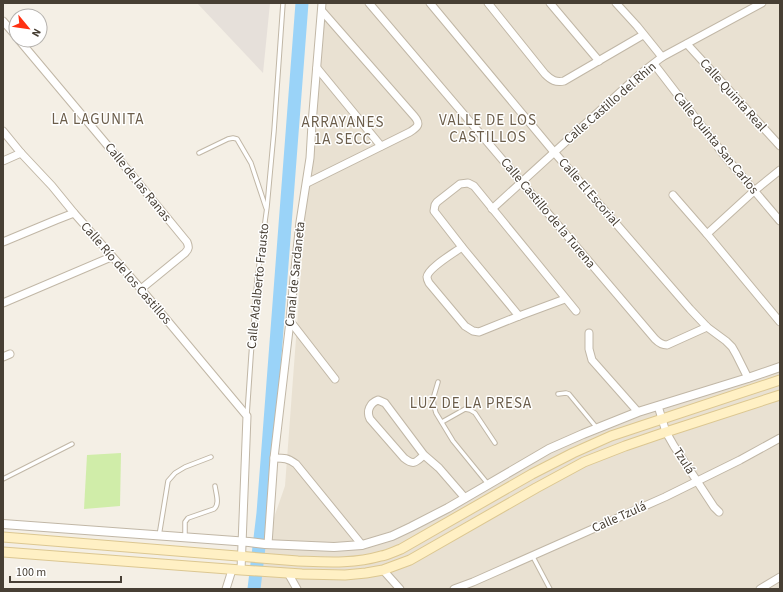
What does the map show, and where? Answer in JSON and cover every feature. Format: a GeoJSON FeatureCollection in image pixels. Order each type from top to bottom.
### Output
{"type":"FeatureCollection","features":[{"type":"Feature","properties":{"kind":"main road"},"geometry":{"type":"LineString","coordinates":[[3,537],[298,561],[340,562],[364,560],[382,556],[401,549],[532,474],[572,453],[610,436],[780,380]]}},
{"type":"Feature","properties":{"kind":"main road"},"geometry":{"type":"LineString","coordinates":[[3,552],[264,572],[324,575],[345,575],[383,570],[420,555],[584,462],[666,432],[780,396]]}},
{"type":"Feature","properties":{"kind":"main road"},"geometry":{"type":"LineString","coordinates":[[584,462],[601,450],[655,429],[663,419]]}},
{"type":"Feature","properties":{"kind":"street","name":"Calle Castillo de la Turena"},"geometry":{"type":"LineString","coordinates":[[369,3],[655,340],[659,343],[667,345],[707,327]]}},
{"type":"Feature","properties":{"kind":"street","name":"Calle El Escorial"},"geometry":{"type":"LineString","coordinates":[[430,3],[554,152],[690,309],[707,327],[732,347],[748,378]]}},
{"type":"Feature","properties":{"kind":"street"},"geometry":{"type":"LineString","coordinates":[[488,3],[549,79],[554,82],[564,81],[643,35]]}},
{"type":"Feature","properties":{"kind":"street"},"geometry":{"type":"LineString","coordinates":[[550,3],[599,61]]}},
{"type":"Feature","properties":{"kind":"street"},"geometry":{"type":"LineString","coordinates":[[616,3],[662,57]]}},
{"type":"Feature","properties":{"kind":"street","name":"Calle Castillo del Rhin"},"geometry":{"type":"LineString","coordinates":[[492,209],[640,74],[662,57],[762,3]]}},
{"type":"Feature","properties":{"kind":"street"},"geometry":{"type":"LineString","coordinates":[[307,183],[410,132],[417,128],[418,124],[418,120],[322,7]]}},
{"type":"Feature","properties":{"kind":"street","name":"Canal de Sardaneta"},"geometry":{"type":"LineString","coordinates":[[267,544],[274,458],[300,222],[310,158],[322,7]]}},
{"type":"Feature","properties":{"kind":"street","name":"Calle Quinta Real"},"geometry":{"type":"LineString","coordinates":[[687,44],[780,146]]}},
{"type":"Feature","properties":{"kind":"street","name":"Calle de las Ranas"},"geometry":{"type":"LineString","coordinates":[[26,48],[114,152],[187,242],[188,250],[141,290]]}},
{"type":"Feature","properties":{"kind":"street","name":"Calle Quinta San Carlos"},"geometry":{"type":"LineString","coordinates":[[654,64],[724,155],[780,221]]}},
{"type":"Feature","properties":{"kind":"street"},"geometry":{"type":"LineString","coordinates":[[317,68],[381,146]]}},
{"type":"Feature","properties":{"kind":"street","name":"Calle Río de los Castillos"},"geometry":{"type":"LineString","coordinates":[[3,131],[52,186],[74,214],[141,290],[247,416]]}},
{"type":"Feature","properties":{"kind":"street"},"geometry":{"type":"LineString","coordinates":[[3,161],[21,153]]}},
{"type":"Feature","properties":{"kind":"street"},"geometry":{"type":"LineString","coordinates":[[707,234],[754,191],[780,170]]}},
{"type":"Feature","properties":{"kind":"street"},"geometry":{"type":"LineString","coordinates":[[519,316],[435,214],[434,208],[437,202],[457,186],[464,183],[474,186],[576,311]]}},
{"type":"Feature","properties":{"kind":"street"},"geometry":{"type":"LineString","coordinates":[[673,195],[780,322]]}},
{"type":"Feature","properties":{"kind":"street"},"geometry":{"type":"LineString","coordinates":[[3,242],[74,214]]}},
{"type":"Feature","properties":{"kind":"street"},"geometry":{"type":"LineString","coordinates":[[462,247],[431,269],[427,276],[429,283],[462,322],[473,331],[479,332],[565,299]]}},
{"type":"Feature","properties":{"kind":"street"},"geometry":{"type":"LineString","coordinates":[[3,303],[111,257]]}},
{"type":"Feature","properties":{"kind":"street"},"geometry":{"type":"LineString","coordinates":[[290,321],[335,379]]}},
{"type":"Feature","properties":{"kind":"street"},"geometry":{"type":"LineString","coordinates":[[589,333],[589,349],[592,360],[638,412]]}},
{"type":"Feature","properties":{"kind":"street"},"geometry":{"type":"LineString","coordinates":[[3,357],[10,354]]}},
{"type":"Feature","properties":{"kind":"street"},"geometry":{"type":"LineString","coordinates":[[3,524],[267,544],[334,547],[362,545],[392,536],[448,508],[549,449],[597,428],[638,412],[780,367]]}},
{"type":"Feature","properties":{"kind":"street"},"geometry":{"type":"LineString","coordinates":[[424,455],[414,463],[404,458],[370,419],[368,408],[370,405],[378,400],[384,403],[424,455],[439,468],[465,498]]}},
{"type":"Feature","properties":{"kind":"street","name":"Tzulá"},"geometry":{"type":"LineString","coordinates":[[658,406],[666,432],[697,482],[719,512]]}},
{"type":"Feature","properties":{"kind":"street","name":"Calle Adalberto Frausto"},"geometry":{"type":"LineString","coordinates":[[226,589],[240,570],[244,557],[247,416]]}},
{"type":"Feature","properties":{"kind":"street","name":"Calle Tzulá"},"geometry":{"type":"LineString","coordinates":[[454,589],[665,497],[740,460],[780,438]]}},
{"type":"Feature","properties":{"kind":"street"},"geometry":{"type":"LineString","coordinates":[[274,458],[284,458],[296,464],[362,545]]}},
{"type":"Feature","properties":{"kind":"street"},"geometry":{"type":"LineString","coordinates":[[383,570],[400,589]]}},
{"type":"Feature","properties":{"kind":"street"},"geometry":{"type":"LineString","coordinates":[[288,573],[297,589]]}},
{"type":"Feature","properties":{"kind":"street"},"geometry":{"type":"LineString","coordinates":[[766,588],[780,577]]}},
{"type":"Feature","properties":{"kind":"lane","name":"Calle Adalberto Frausto"},"geometry":{"type":"LineString","coordinates":[[247,416],[257,280],[274,131],[283,3]]}},
{"type":"Feature","properties":{"kind":"lane"},"geometry":{"type":"LineString","coordinates":[[199,153],[228,139],[237,139],[251,163],[266,211]]}},
{"type":"Feature","properties":{"kind":"lane"},"geometry":{"type":"LineString","coordinates":[[438,382],[433,399],[436,413],[453,441],[488,484]]}},
{"type":"Feature","properties":{"kind":"lane"},"geometry":{"type":"LineString","coordinates":[[558,394],[569,394],[597,428]]}},
{"type":"Feature","properties":{"kind":"lane"},"geometry":{"type":"LineString","coordinates":[[442,422],[465,409],[470,410],[475,413],[495,443]]}},
{"type":"Feature","properties":{"kind":"lane"},"geometry":{"type":"LineString","coordinates":[[3,479],[72,444]]}},
{"type":"Feature","properties":{"kind":"lane"},"geometry":{"type":"LineString","coordinates":[[159,536],[168,481],[175,473],[185,467],[211,457]]}},
{"type":"Feature","properties":{"kind":"lane"},"geometry":{"type":"LineString","coordinates":[[185,538],[185,522],[188,518],[214,510],[216,508],[215,486]]}},
{"type":"Feature","properties":{"kind":"lane"},"geometry":{"type":"LineString","coordinates":[[532,556],[550,589]]}},
{"type":"Feature","properties":{"kind":"shaded area"},"geometry":{"type":"Polygon","coordinates":[[[197,3],[270,3],[263,73],[197,3]]]}},
{"type":"Feature","properties":{"kind":"shaded area"},"geometry":{"type":"Polygon","coordinates":[[[321,3],[780,3],[780,589],[249,589],[285,486],[321,3]]]}},
{"type":"Feature","properties":{"kind":"green space"},"geometry":{"type":"Polygon","coordinates":[[[121,453],[120,506],[84,509],[87,455],[121,453]]]}},
{"type":"Feature","properties":{"kind":"waterway"},"geometry":{"type":"LineString","coordinates":[[254,589],[263,513],[302,3]]}},
{"type":"Feature","properties":{"kind":"district","name":"LA LAGUNITA"},"geometry":{"type":"Point","coordinates":[98,119]}},
{"type":"Feature","properties":{"kind":"district","name":"VALLE DE LOS CASTILLOS"},"geometry":{"type":"Point","coordinates":[488,128]}},
{"type":"Feature","properties":{"kind":"district","name":"ARRAYANES 1A SECC"},"geometry":{"type":"Point","coordinates":[343,130]}},
{"type":"Feature","properties":{"kind":"district","name":"LUZ DE LA PRESA"},"geometry":{"type":"Point","coordinates":[471,403]}}]}
